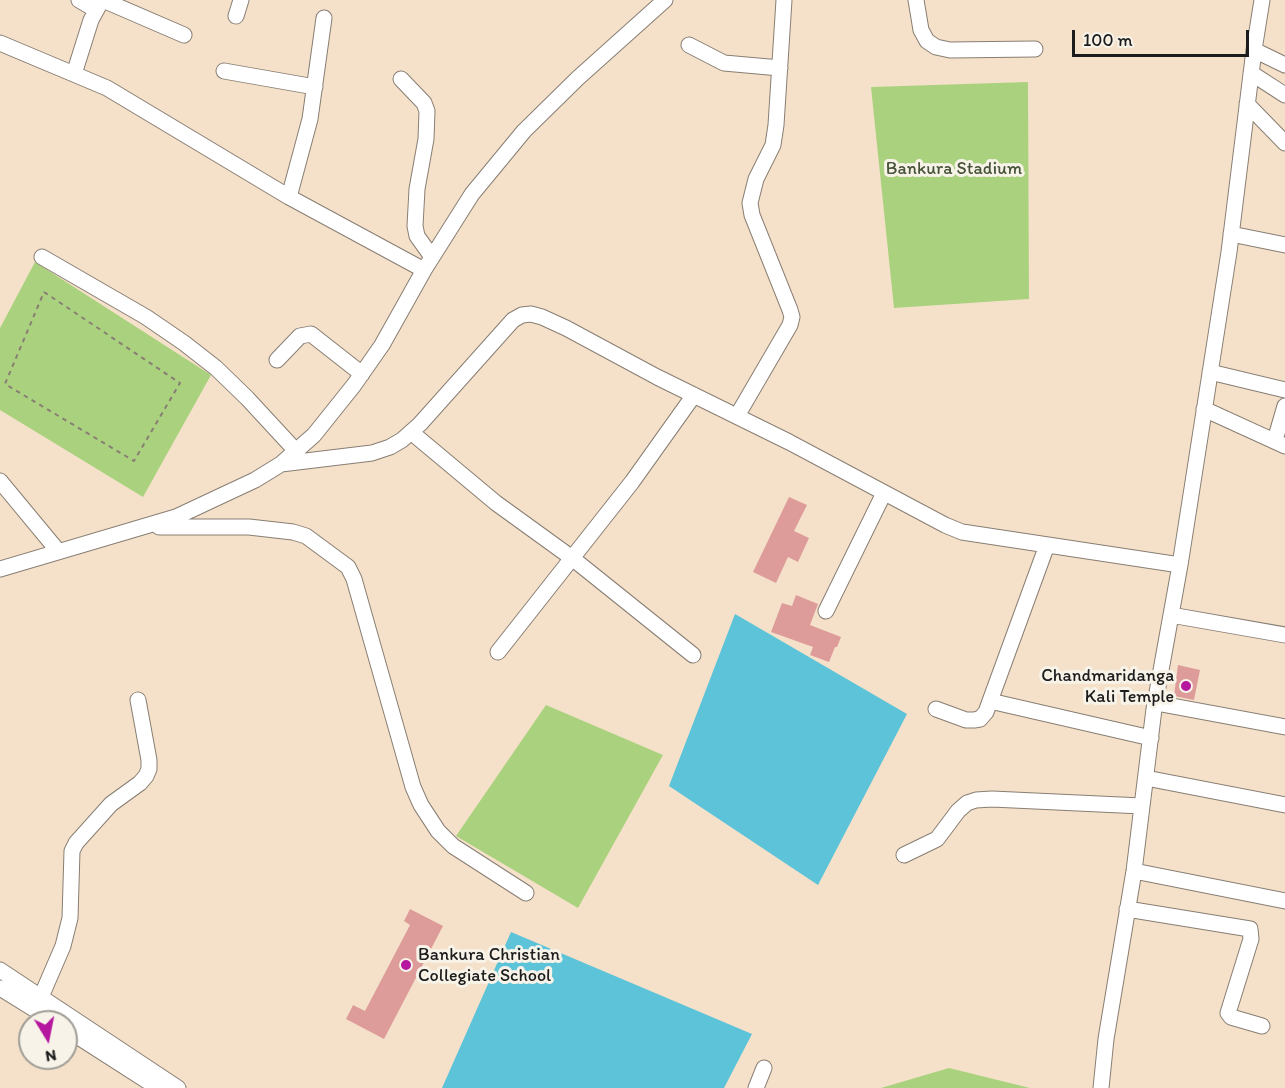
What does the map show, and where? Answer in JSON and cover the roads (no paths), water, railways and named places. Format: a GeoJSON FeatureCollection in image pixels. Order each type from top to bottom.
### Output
{"type":"FeatureCollection","features":[{"type":"Feature","properties":{"kind":"street"},"geometry":{"type":"LineString","coordinates":[[79,0],[101,3],[184,35]]}},
{"type":"Feature","properties":{"kind":"street"},"geometry":{"type":"LineString","coordinates":[[236,16],[241,0]]}},
{"type":"Feature","properties":{"kind":"street"},"geometry":{"type":"LineString","coordinates":[[0,569],[176,517],[255,480],[281,464],[314,435],[362,374],[382,345],[424,270],[472,194],[524,131],[578,78],[665,0]]}},
{"type":"Feature","properties":{"kind":"street"},"geometry":{"type":"LineString","coordinates":[[737,416],[790,325],[792,317],[752,215],[750,203],[756,179],[773,145],[784,0]]}},
{"type":"Feature","properties":{"kind":"street"},"geometry":{"type":"LineString","coordinates":[[916,0],[921,30],[927,41],[936,47],[950,50],[1035,49]]}},
{"type":"Feature","properties":{"kind":"street"},"geometry":{"type":"LineString","coordinates":[[1101,1088],[1106,1038],[1134,872],[1155,703],[1180,565],[1231,234],[1262,0]]}},
{"type":"Feature","properties":{"kind":"street"},"geometry":{"type":"LineString","coordinates":[[74,74],[85,36],[101,3]]}},
{"type":"Feature","properties":{"kind":"street"},"geometry":{"type":"LineString","coordinates":[[289,197],[310,119],[324,18]]}},
{"type":"Feature","properties":{"kind":"street"},"geometry":{"type":"LineString","coordinates":[[0,43],[107,88],[289,197],[424,270]]}},
{"type":"Feature","properties":{"kind":"street"},"geometry":{"type":"LineString","coordinates":[[689,45],[724,63],[780,68]]}},
{"type":"Feature","properties":{"kind":"street"},"geometry":{"type":"LineString","coordinates":[[1254,50],[1285,65]]}},
{"type":"Feature","properties":{"kind":"street"},"geometry":{"type":"LineString","coordinates":[[224,71],[315,87]]}},
{"type":"Feature","properties":{"kind":"street"},"geometry":{"type":"LineString","coordinates":[[1251,73],[1285,95]]}},
{"type":"Feature","properties":{"kind":"street"},"geometry":{"type":"LineString","coordinates":[[401,80],[418,96],[427,111],[426,139],[417,189],[415,226],[417,236],[432,257]]}},
{"type":"Feature","properties":{"kind":"street"},"geometry":{"type":"LineString","coordinates":[[1247,104],[1285,143]]}},
{"type":"Feature","properties":{"kind":"street"},"geometry":{"type":"LineString","coordinates":[[1231,234],[1285,245]]}},
{"type":"Feature","properties":{"kind":"street"},"geometry":{"type":"LineString","coordinates":[[42,257],[146,317],[184,343],[216,368],[296,451]]}},
{"type":"Feature","properties":{"kind":"street"},"geometry":{"type":"LineString","coordinates":[[281,464],[372,453],[390,447],[411,432],[513,320],[522,315],[543,316],[962,532],[1180,565]]}},
{"type":"Feature","properties":{"kind":"street"},"geometry":{"type":"LineString","coordinates":[[277,360],[300,336],[311,334],[362,374]]}},
{"type":"Feature","properties":{"kind":"street"},"geometry":{"type":"LineString","coordinates":[[1210,372],[1285,390]]}},
{"type":"Feature","properties":{"kind":"street"},"geometry":{"type":"LineString","coordinates":[[498,652],[632,482],[694,395]]}},
{"type":"Feature","properties":{"kind":"street"},"geometry":{"type":"LineString","coordinates":[[1204,409],[1280,443],[1285,406]]}},
{"type":"Feature","properties":{"kind":"street"},"geometry":{"type":"LineString","coordinates":[[411,432],[496,503],[572,558],[693,655]]}},
{"type":"Feature","properties":{"kind":"street"},"geometry":{"type":"LineString","coordinates":[[0,481],[58,551]]}},
{"type":"Feature","properties":{"kind":"street"},"geometry":{"type":"LineString","coordinates":[[826,611],[884,493]]}},
{"type":"Feature","properties":{"kind":"street"},"geometry":{"type":"LineString","coordinates":[[141,527],[249,526],[293,532],[306,536],[348,567],[354,579],[412,787],[421,805],[438,831],[453,846],[526,893]]}},
{"type":"Feature","properties":{"kind":"street"},"geometry":{"type":"LineString","coordinates":[[936,709],[966,720],[980,719],[986,712],[1047,545]]}},
{"type":"Feature","properties":{"kind":"street"},"geometry":{"type":"LineString","coordinates":[[1171,615],[1285,635]]}},
{"type":"Feature","properties":{"kind":"street"},"geometry":{"type":"LineString","coordinates":[[41,997],[63,946],[70,918],[72,851],[76,843],[111,804],[140,783],[149,769],[138,700]]}},
{"type":"Feature","properties":{"kind":"street"},"geometry":{"type":"LineString","coordinates":[[990,701],[1151,738]]}},
{"type":"Feature","properties":{"kind":"street"},"geometry":{"type":"LineString","coordinates":[[1155,703],[1285,727]]}},
{"type":"Feature","properties":{"kind":"street"},"geometry":{"type":"LineString","coordinates":[[1146,778],[1285,805]]}},
{"type":"Feature","properties":{"kind":"street"},"geometry":{"type":"LineString","coordinates":[[904,855],[937,839],[958,811],[967,803],[976,800],[1142,806]]}},
{"type":"Feature","properties":{"kind":"street"},"geometry":{"type":"LineString","coordinates":[[1134,872],[1285,901]]}},
{"type":"Feature","properties":{"kind":"street"},"geometry":{"type":"LineString","coordinates":[[1127,909],[1250,929],[1251,939],[1228,1013],[1231,1017],[1262,1026]]}},
{"type":"Feature","properties":{"kind":"street"},"geometry":{"type":"LineString","coordinates":[[0,970],[178,1088]]}},
{"type":"Feature","properties":{"kind":"street"},"geometry":{"type":"LineString","coordinates":[[0,988],[36,1010]]}},
{"type":"Feature","properties":{"kind":"street"},"geometry":{"type":"LineString","coordinates":[[78,1037],[158,1088]]}},
{"type":"Feature","properties":{"kind":"street"},"geometry":{"type":"LineString","coordinates":[[756,1088],[765,1068]]}},
{"type":"Feature","properties":{"kind":"water"},"geometry":{"type":"Polygon","coordinates":[[[735,614],[907,714],[818,885],[669,786],[735,614]]]}},
{"type":"Feature","properties":{"kind":"water"},"geometry":{"type":"Polygon","coordinates":[[[511,932],[752,1034],[724,1088],[442,1088],[511,932]]]}},
{"type":"Feature","properties":{"kind":"place","name":"Chandmaridanga Kali Temple"},"geometry":{"type":"Point","coordinates":[1186,686]}},
{"type":"Feature","properties":{"kind":"place","name":"Bankura Christian Collegiate School"},"geometry":{"type":"Point","coordinates":[406,965]}},
{"type":"Feature","properties":{"kind":"park label","name":"Bankura Stadium"},"geometry":{"type":"Point","coordinates":[954,169]}}]}
